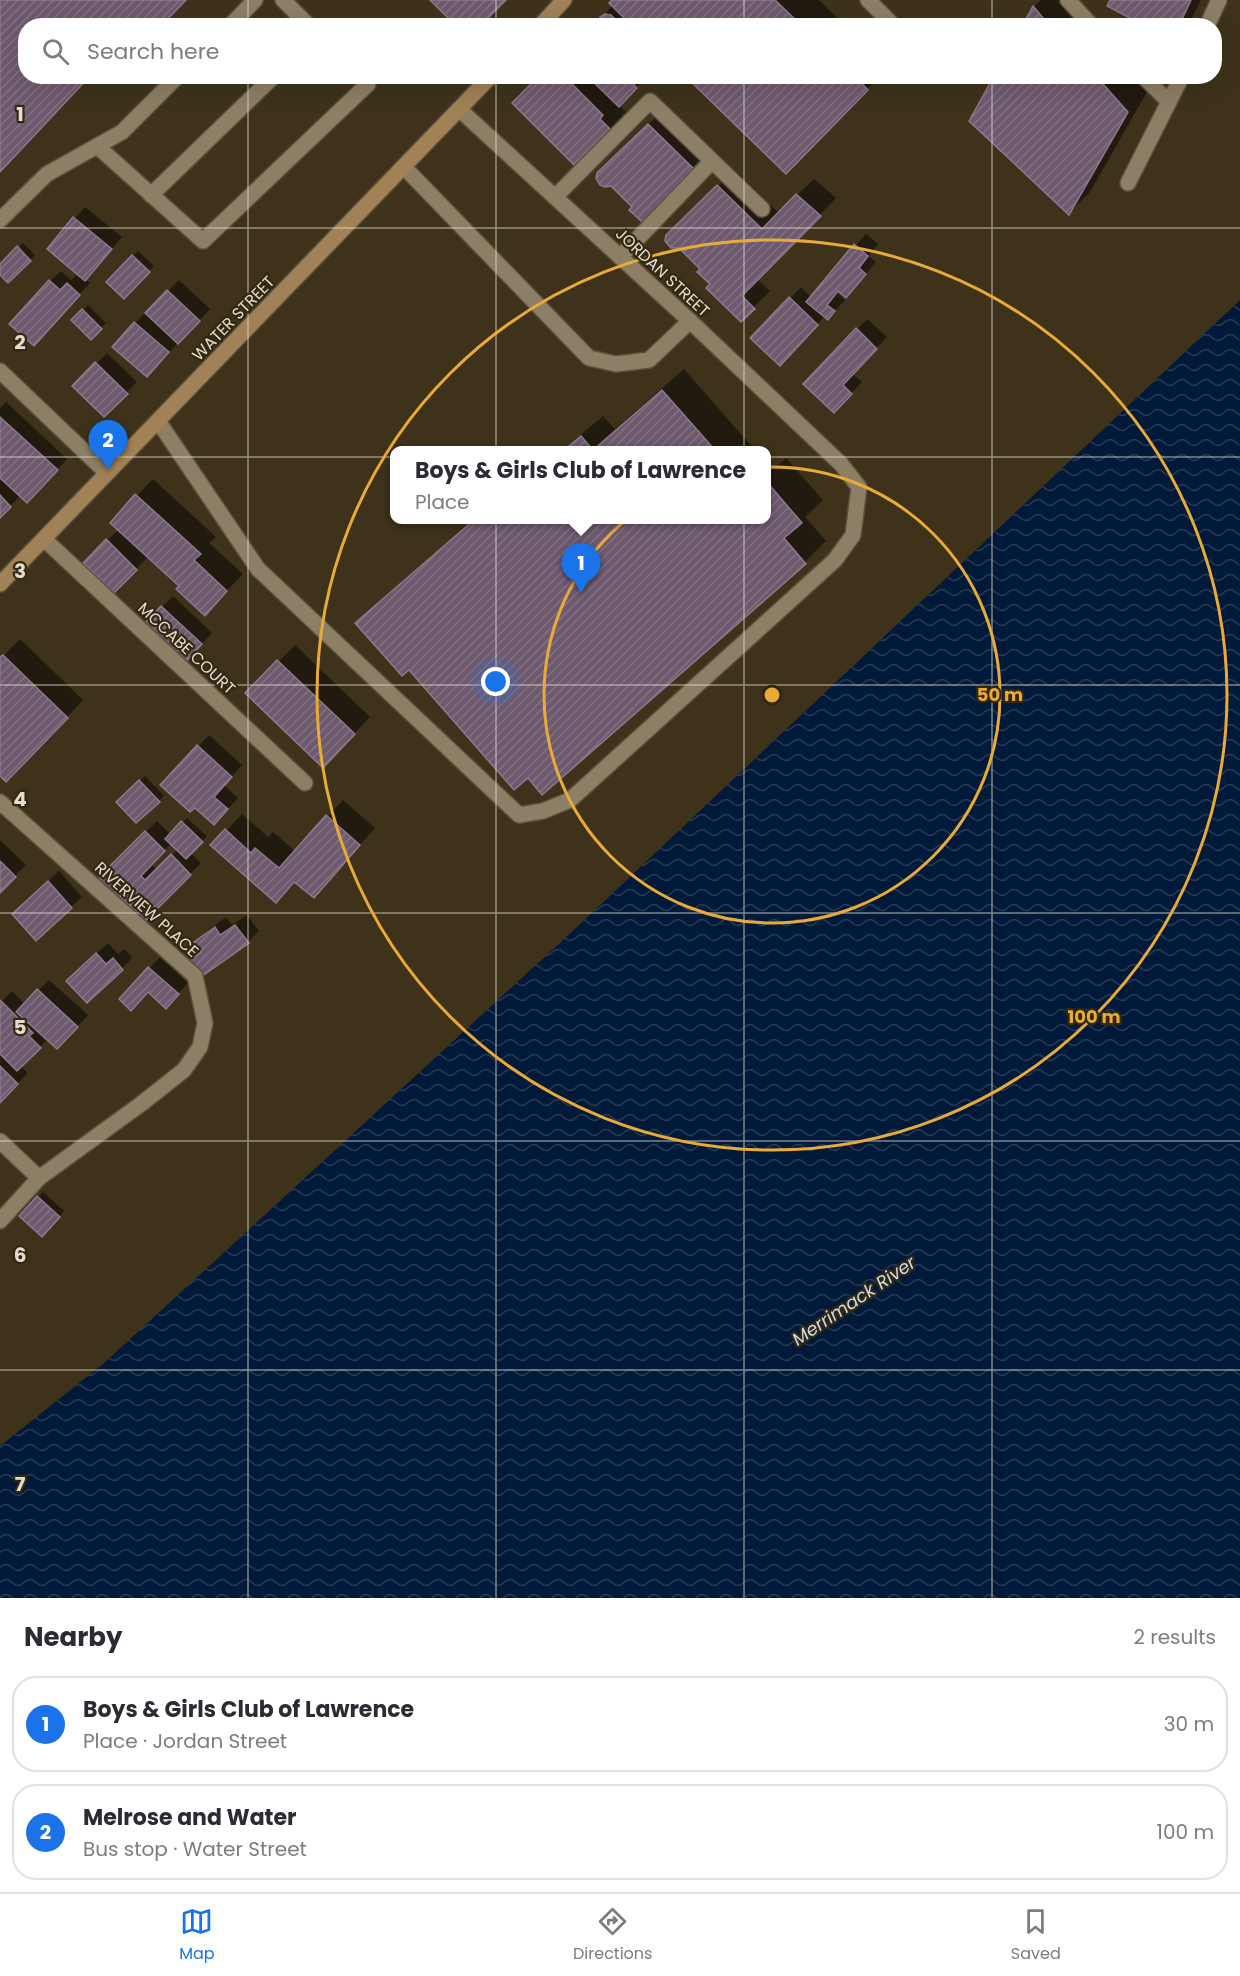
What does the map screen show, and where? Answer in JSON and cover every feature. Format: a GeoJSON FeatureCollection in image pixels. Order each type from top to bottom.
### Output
{"type":"FeatureCollection","features":[{"type":"Feature","properties":{"kind":"main road"},"geometry":{"type":"LineString","coordinates":[[547,18],[564,0]]}},
{"type":"Feature","properties":{"kind":"main road","name":"WATER STREET"},"geometry":{"type":"LineString","coordinates":[[0,584],[483,84]]}},
{"type":"Feature","properties":{"kind":"street"},"geometry":{"type":"LineString","coordinates":[[238,18],[255,0]]}},
{"type":"Feature","properties":{"kind":"street"},"geometry":{"type":"LineString","coordinates":[[283,0],[301,18]]}},
{"type":"Feature","properties":{"kind":"street"},"geometry":{"type":"LineString","coordinates":[[868,0],[886,18]]}},
{"type":"Feature","properties":{"kind":"street"},"geometry":{"type":"LineString","coordinates":[[1068,0],[1085,18]]}},
{"type":"Feature","properties":{"kind":"street"},"geometry":{"type":"LineString","coordinates":[[1211,18],[1219,0]]}},
{"type":"Feature","properties":{"kind":"street"},"geometry":{"type":"LineString","coordinates":[[0,220],[47,174],[122,132],[170,84]]}},
{"type":"Feature","properties":{"kind":"street"},"geometry":{"type":"LineString","coordinates":[[151,195],[266,84]]}},
{"type":"Feature","properties":{"kind":"street"},"geometry":{"type":"LineString","coordinates":[[97,146],[203,241],[368,84]]}},
{"type":"Feature","properties":{"kind":"street"},"geometry":{"type":"LineString","coordinates":[[1151,84],[1169,102]]}},
{"type":"Feature","properties":{"kind":"street"},"geometry":{"type":"LineString","coordinates":[[1128,183],[1178,84]]}},
{"type":"Feature","properties":{"kind":"street"},"geometry":{"type":"LineString","coordinates":[[555,197],[650,101],[762,208]]}},
{"type":"Feature","properties":{"kind":"street","name":"JORDAN STREET"},"geometry":{"type":"LineString","coordinates":[[158,421],[258,569],[519,815],[543,811],[570,800],[836,560],[853,535],[859,487],[841,464],[690,321],[459,109]]}},
{"type":"Feature","properties":{"kind":"street"},"geometry":{"type":"LineString","coordinates":[[620,257],[712,161]]}},
{"type":"Feature","properties":{"kind":"street"},"geometry":{"type":"LineString","coordinates":[[404,166],[589,358],[616,364],[649,360],[690,321]]}},
{"type":"Feature","properties":{"kind":"street"},"geometry":{"type":"LineString","coordinates":[[0,371],[107,473]]}},
{"type":"Feature","properties":{"kind":"street","name":"MCCABE COURT"},"geometry":{"type":"LineString","coordinates":[[44,539],[305,783]]}},
{"type":"Feature","properties":{"kind":"street","name":"RIVERVIEW PLACE"},"geometry":{"type":"LineString","coordinates":[[0,802],[195,976],[205,1023],[200,1047],[184,1070],[39,1178],[0,1221]]}},
{"type":"Feature","properties":{"kind":"street"},"geometry":{"type":"LineString","coordinates":[[0,1141],[39,1178]]}},
{"type":"Feature","properties":{"kind":"water","name":"Merrimack River"},"geometry":{"type":"Polygon","coordinates":[[[1240,300],[1240,1598],[0,1598],[0,1446],[103,1364],[576,928],[1240,300]]]}},
{"type":"Feature","properties":{"kind":"building"},"geometry":{"type":"Polygon","coordinates":[[[0,0],[186,0],[169,18],[18,18],[18,84],[82,84],[0,172],[0,0]]]}},
{"type":"Feature","properties":{"kind":"building"},"geometry":{"type":"Polygon","coordinates":[[[430,0],[506,0],[488,18],[448,18],[430,0]]]}},
{"type":"Feature","properties":{"kind":"building"},"geometry":{"type":"Polygon","coordinates":[[[612,0],[775,0],[794,18],[624,18],[609,3],[612,0]]]}},
{"type":"Feature","properties":{"kind":"building"},"geometry":{"type":"Polygon","coordinates":[[[1110,0],[1191,0],[1183,18],[1130,18],[1107,6],[1110,0]]]}},
{"type":"Feature","properties":{"kind":"building"},"geometry":{"type":"Polygon","coordinates":[[[1033,6],[1043,18],[1026,18],[1033,6]]]}},
{"type":"Feature","properties":{"kind":"building"},"geometry":{"type":"Polygon","coordinates":[[[605,14],[614,18],[600,18],[605,14]]]}},
{"type":"Feature","properties":{"kind":"building"},"geometry":{"type":"Polygon","coordinates":[[[531,84],[572,84],[603,115],[600,119],[611,130],[575,166],[512,103],[531,84]]]}},
{"type":"Feature","properties":{"kind":"building"},"geometry":{"type":"Polygon","coordinates":[[[595,84],[633,84],[637,88],[619,107],[595,84]]]}},
{"type":"Feature","properties":{"kind":"building"},"geometry":{"type":"Polygon","coordinates":[[[693,84],[862,84],[868,90],[786,174],[693,84]]]}},
{"type":"Feature","properties":{"kind":"building"},"geometry":{"type":"Polygon","coordinates":[[[990,84],[1103,84],[1128,112],[1069,215],[969,121],[990,84]]]}},
{"type":"Feature","properties":{"kind":"building"},"geometry":{"type":"Polygon","coordinates":[[[648,124],[693,168],[642,222],[629,210],[632,207],[611,186],[600,185],[596,178],[597,173],[648,124]]]}},
{"type":"Feature","properties":{"kind":"building"},"geometry":{"type":"Polygon","coordinates":[[[717,185],[762,229],[796,194],[821,216],[742,296],[755,309],[741,322],[706,288],[710,284],[697,272],[700,269],[679,248],[671,248],[665,241],[666,235],[717,185]]]}},
{"type":"Feature","properties":{"kind":"building"},"geometry":{"type":"Polygon","coordinates":[[[73,217],[112,249],[85,281],[47,249],[73,217]]]}},
{"type":"Feature","properties":{"kind":"building"},"geometry":{"type":"Polygon","coordinates":[[[854,244],[868,256],[859,268],[866,274],[846,298],[838,291],[827,305],[835,311],[828,320],[806,302],[854,244]]]}},
{"type":"Feature","properties":{"kind":"building"},"geometry":{"type":"Polygon","coordinates":[[[17,246],[31,261],[8,283],[0,275],[0,264],[17,246]]]}},
{"type":"Feature","properties":{"kind":"building"},"geometry":{"type":"Polygon","coordinates":[[[132,255],[150,272],[124,299],[106,282],[132,255]]]}},
{"type":"Feature","properties":{"kind":"building"},"geometry":{"type":"Polygon","coordinates":[[[49,280],[60,290],[67,283],[80,295],[34,346],[9,324],[49,280]]]}},
{"type":"Feature","properties":{"kind":"building"},"geometry":{"type":"Polygon","coordinates":[[[167,290],[200,321],[178,344],[145,313],[167,290]]]}},
{"type":"Feature","properties":{"kind":"building"},"geometry":{"type":"Polygon","coordinates":[[[789,297],[818,325],[780,366],[750,338],[789,297]]]}},
{"type":"Feature","properties":{"kind":"building"},"geometry":{"type":"Polygon","coordinates":[[[82,309],[102,329],[91,340],[71,320],[82,309]]]}},
{"type":"Feature","properties":{"kind":"building"},"geometry":{"type":"Polygon","coordinates":[[[134,322],[169,352],[147,377],[112,347],[134,322]]]}},
{"type":"Feature","properties":{"kind":"building"},"geometry":{"type":"Polygon","coordinates":[[[856,328],[877,349],[843,385],[852,394],[834,413],[803,384],[856,328]]]}},
{"type":"Feature","properties":{"kind":"building"},"geometry":{"type":"Polygon","coordinates":[[[95,362],[128,394],[104,417],[72,386],[95,362]]]}},
{"type":"Feature","properties":{"kind":"building"},"geometry":{"type":"Polygon","coordinates":[[[662,390],[711,446],[598,446],[662,390]]]}},
{"type":"Feature","properties":{"kind":"building"},"geometry":{"type":"Polygon","coordinates":[[[0,417],[58,470],[27,503],[0,478],[0,417]]]}},
{"type":"Feature","properties":{"kind":"building"},"geometry":{"type":"Polygon","coordinates":[[[581,436],[590,446],[569,446],[581,436]]]}},
{"type":"Feature","properties":{"kind":"building"},"geometry":{"type":"Polygon","coordinates":[[[771,487],[802,523],[784,538],[806,564],[542,795],[528,778],[514,790],[409,670],[402,676],[355,623],[469,524],[771,524],[771,487]]]}},
{"type":"Feature","properties":{"kind":"building"},"geometry":{"type":"Polygon","coordinates":[[[135,494],[201,554],[194,560],[227,591],[205,616],[176,589],[179,586],[110,523],[135,494]]]}},
{"type":"Feature","properties":{"kind":"building"},"geometry":{"type":"Polygon","coordinates":[[[0,495],[11,507],[0,518],[0,495]]]}},
{"type":"Feature","properties":{"kind":"building"},"geometry":{"type":"Polygon","coordinates":[[[106,539],[137,570],[114,593],[83,563],[106,539]]]}},
{"type":"Feature","properties":{"kind":"building"},"geometry":{"type":"Polygon","coordinates":[[[161,606],[202,644],[182,666],[141,627],[161,606]]]}},
{"type":"Feature","properties":{"kind":"building"},"geometry":{"type":"Polygon","coordinates":[[[3,655],[68,718],[6,782],[0,776],[0,657],[3,655]]]}},
{"type":"Feature","properties":{"kind":"building"},"geometry":{"type":"Polygon","coordinates":[[[277,660],[355,734],[323,768],[245,693],[277,660]]]}},
{"type":"Feature","properties":{"kind":"building"},"geometry":{"type":"Polygon","coordinates":[[[197,745],[232,777],[214,797],[228,809],[214,825],[195,808],[190,812],[160,785],[197,745]]]}},
{"type":"Feature","properties":{"kind":"building"},"geometry":{"type":"Polygon","coordinates":[[[139,780],[160,802],[136,823],[116,802],[139,780]]]}},
{"type":"Feature","properties":{"kind":"building"},"geometry":{"type":"Polygon","coordinates":[[[326,815],[360,845],[314,898],[294,882],[276,903],[210,845],[225,829],[251,853],[255,848],[279,868],[326,815]]]}},
{"type":"Feature","properties":{"kind":"building"},"geometry":{"type":"Polygon","coordinates":[[[181,821],[203,842],[186,859],[165,839],[181,821]]]}},
{"type":"Feature","properties":{"kind":"building"},"geometry":{"type":"Polygon","coordinates":[[[145,831],[165,851],[141,876],[145,880],[171,854],[191,875],[145,921],[138,922],[133,916],[132,908],[114,892],[107,892],[101,886],[100,876],[145,831]]]}},
{"type":"Feature","properties":{"kind":"building"},"geometry":{"type":"Polygon","coordinates":[[[0,861],[16,877],[0,893],[0,861]]]}},
{"type":"Feature","properties":{"kind":"building"},"geometry":{"type":"Polygon","coordinates":[[[48,881],[72,908],[36,941],[12,914],[48,881]]]}},
{"type":"Feature","properties":{"kind":"building"},"geometry":{"type":"Polygon","coordinates":[[[235,925],[249,943],[198,979],[187,962],[201,952],[194,942],[215,927],[220,935],[235,925]]]}},
{"type":"Feature","properties":{"kind":"building"},"geometry":{"type":"Polygon","coordinates":[[[96,953],[106,964],[113,958],[123,970],[87,1003],[66,981],[96,953]]]}},
{"type":"Feature","properties":{"kind":"building"},"geometry":{"type":"Polygon","coordinates":[[[148,967],[179,994],[166,1009],[148,992],[131,1011],[119,999],[148,967]]]}},
{"type":"Feature","properties":{"kind":"building"},"geometry":{"type":"Polygon","coordinates":[[[37,989],[78,1027],[57,1049],[16,1012],[37,989]]]}},
{"type":"Feature","properties":{"kind":"building"},"geometry":{"type":"Polygon","coordinates":[[[0,1000],[33,1033],[29,1036],[41,1048],[17,1071],[0,1054],[0,1000]]]}},
{"type":"Feature","properties":{"kind":"building"},"geometry":{"type":"Polygon","coordinates":[[[0,1066],[18,1084],[0,1103],[0,1066]]]}},
{"type":"Feature","properties":{"kind":"building"},"geometry":{"type":"Polygon","coordinates":[[[37,1196],[60,1217],[42,1237],[19,1216],[37,1196]]]}},
{"type":"Feature","properties":{"kind":"place","name":"Melrose and Water"},"geometry":{"type":"Point","coordinates":[108,470]}},
{"type":"Feature","properties":{"kind":"place","name":"Boys & Girls Club of Lawrence"},"geometry":{"type":"Point","coordinates":[581,593]}}]}
